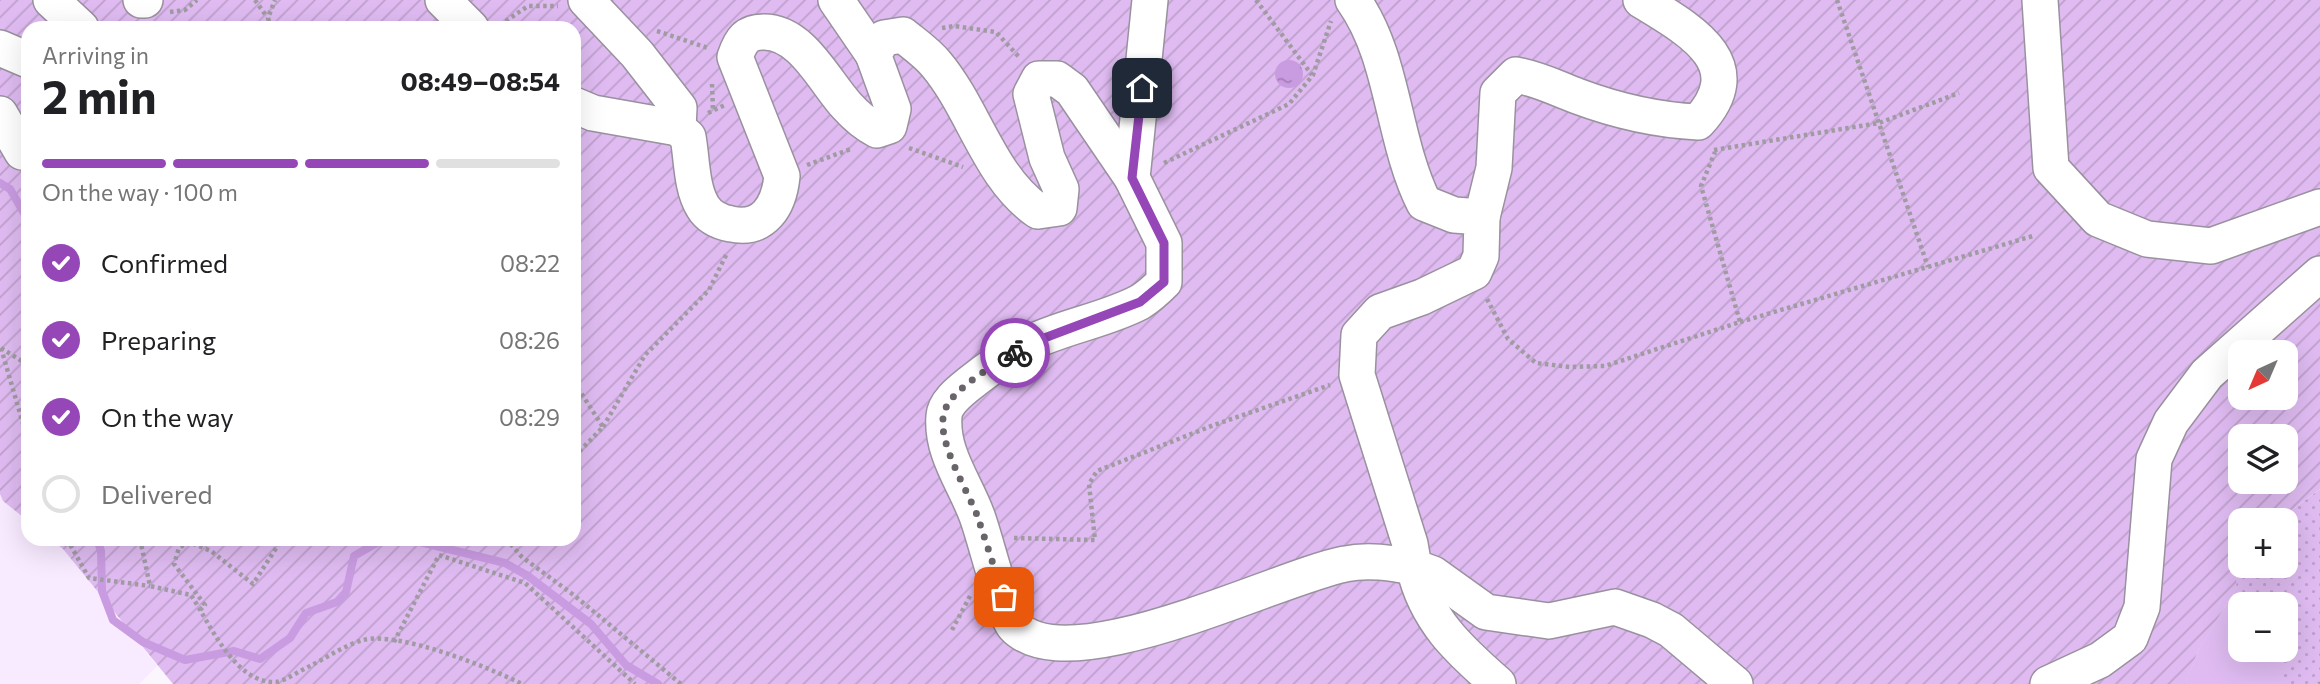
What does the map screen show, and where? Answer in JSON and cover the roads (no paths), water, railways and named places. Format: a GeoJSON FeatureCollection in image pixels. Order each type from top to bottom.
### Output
{"type":"FeatureCollection","features":[{"type":"Feature","properties":{"kind":"lane"},"geometry":{"type":"LineString","coordinates":[[51,0],[73,21]]}},
{"type":"Feature","properties":{"kind":"lane"},"geometry":{"type":"LineString","coordinates":[[442,0],[464,21]]}},
{"type":"Feature","properties":{"kind":"lane"},"geometry":{"type":"LineString","coordinates":[[581,108],[593,113],[677,128],[688,137],[694,176],[703,208],[719,222],[740,226],[756,224],[769,213],[780,195],[782,176],[735,57],[741,40],[753,32],[777,32],[801,48],[864,124],[877,130],[889,126],[893,109],[873,54],[836,0]]}},
{"type":"Feature","properties":{"kind":"lane"},"geometry":{"type":"LineString","coordinates":[[1132,178],[1150,0]]}},
{"type":"Feature","properties":{"kind":"lane"},"geometry":{"type":"LineString","coordinates":[[1498,684],[1452,641],[1428,610],[1357,375],[1359,335],[1380,312],[1422,297],[1474,272],[1481,256],[1482,217],[1494,168],[1498,93],[1516,75],[1536,78],[1616,109],[1660,121],[1698,122],[1713,105],[1720,87],[1710,50],[1684,24],[1641,0]]}},
{"type":"Feature","properties":{"kind":"lane"},"geometry":{"type":"LineString","coordinates":[[2040,0],[2051,167],[2098,219],[2147,239],[2211,246],[2320,207]]}},
{"type":"Feature","properties":{"kind":"lane"},"geometry":{"type":"LineString","coordinates":[[588,3],[637,54],[679,108],[677,128]]}},
{"type":"Feature","properties":{"kind":"lane"},"geometry":{"type":"LineString","coordinates":[[1344,6],[1378,49],[1399,136],[1424,203],[1454,215],[1482,217]]}},
{"type":"Feature","properties":{"kind":"lane"},"geometry":{"type":"LineString","coordinates":[[873,54],[884,38],[903,35],[936,63],[985,140],[1007,183],[1020,199],[1038,211],[1059,208],[1061,189],[1047,158],[1031,94],[1039,79],[1058,79],[1072,90],[1132,178],[1164,243],[1164,282],[1140,302],[1031,343],[987,369],[945,408],[944,420],[950,457],[976,512],[1013,624],[1028,638],[1046,643],[1091,645],[1141,635],[1225,608],[1281,582],[1347,564],[1387,562],[1433,574],[1486,612],[1549,621],[1615,607],[1671,630],[1735,684]]}},
{"type":"Feature","properties":{"kind":"lane"},"geometry":{"type":"LineString","coordinates":[[0,48],[21,57]]}},
{"type":"Feature","properties":{"kind":"lane"},"geometry":{"type":"LineString","coordinates":[[0,114],[21,150]]}},
{"type":"Feature","properties":{"kind":"lane"},"geometry":{"type":"LineString","coordinates":[[2048,684],[2100,660],[2130,638],[2142,607],[2144,554],[2154,458],[2171,422],[2207,374],[2320,274]]}},
{"type":"Feature","properties":{"kind":"water"},"geometry":{"type":"Polygon","coordinates":[[[1289,60],[1299,64],[1303,74],[1299,84],[1289,88],[1279,84],[1275,74],[1279,64],[1289,60]]]}},
{"type":"Feature","properties":{"kind":"waterway"},"geometry":{"type":"LineString","coordinates":[[0,183],[10,189],[21,208]]}},
{"type":"Feature","properties":{"kind":"waterway"},"geometry":{"type":"LineString","coordinates":[[99,546],[102,591],[113,620],[143,642],[185,660],[234,651],[260,659],[290,638],[306,613],[337,602],[346,592],[354,556],[372,546]]}},
{"type":"Feature","properties":{"kind":"waterway"},"geometry":{"type":"LineString","coordinates":[[436,546],[505,563],[528,576],[591,624],[626,665],[658,684]]}}]}
